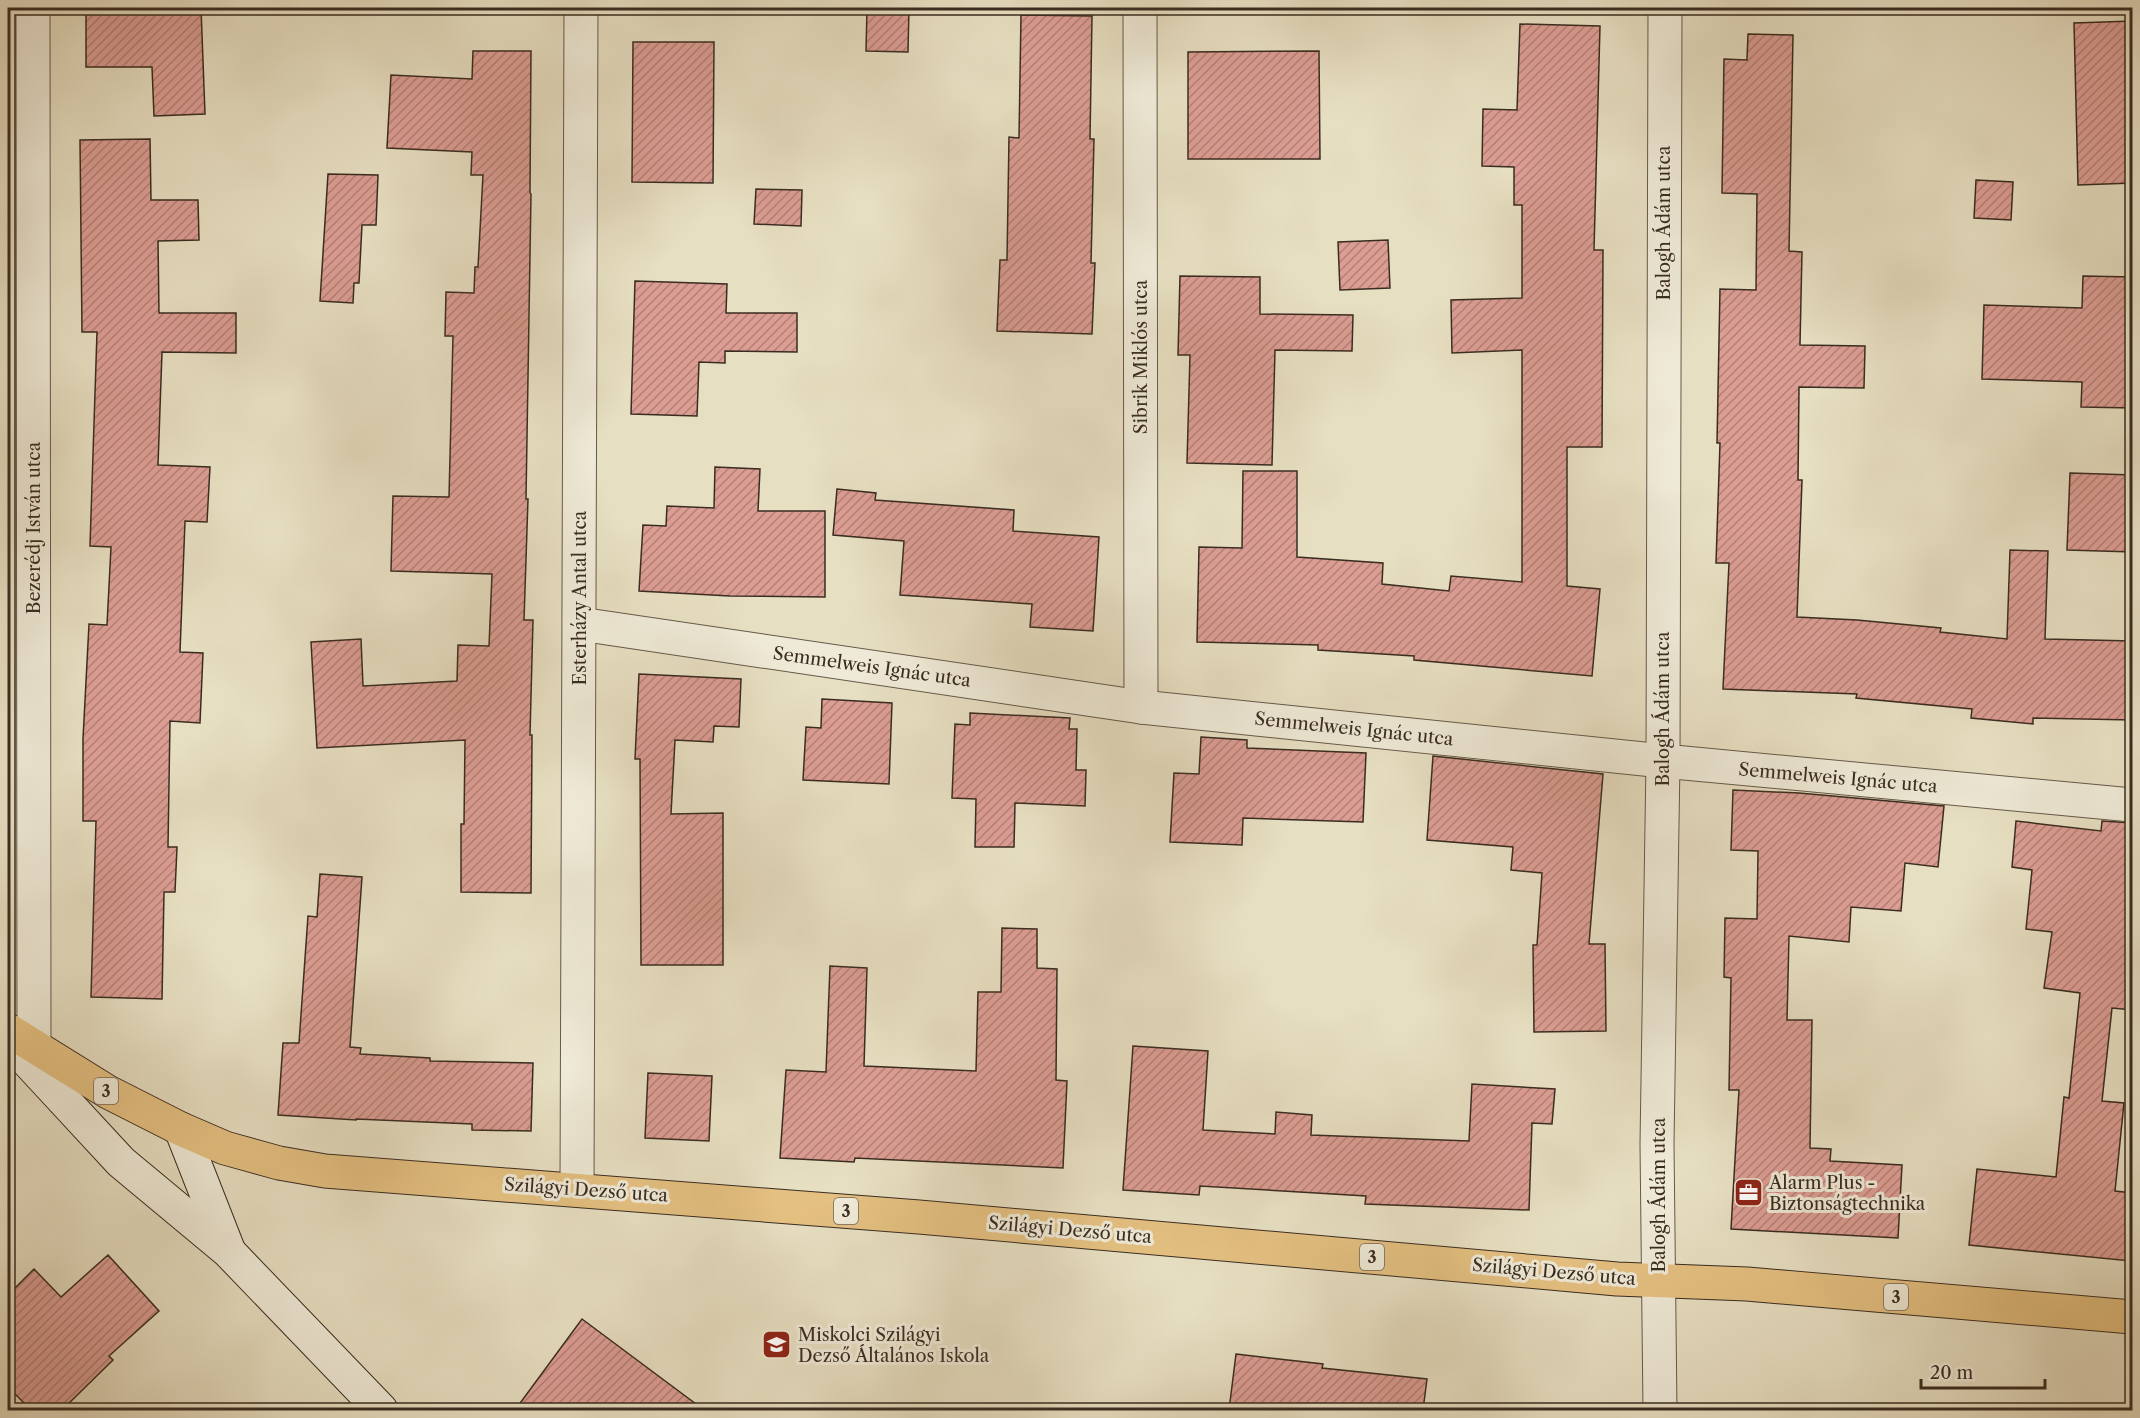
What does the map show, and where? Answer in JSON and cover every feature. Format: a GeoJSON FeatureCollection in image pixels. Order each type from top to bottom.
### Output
{"type":"FeatureCollection","features":[{"type":"Feature","properties":{"kind":"main road","name":"3"},"geometry":{"type":"LineString","coordinates":[[8,1030],[21,1044]]}},
{"type":"Feature","properties":{"kind":"main road","name":"Szilágyi Dezső utca"},"geometry":{"type":"LineString","coordinates":[[21,1044],[108,1092],[181,1129],[225,1148],[279,1163],[325,1171],[919,1217],[1617,1279],[1747,1284],[2133,1317]]}},
{"type":"Feature","properties":{"kind":"street","name":"Bezerédj István utca"},"geometry":{"type":"LineString","coordinates":[[21,1044],[33,8]]}},
{"type":"Feature","properties":{"kind":"street","name":"Esterházy Antal utca"},"geometry":{"type":"LineString","coordinates":[[578,1189],[581,8]]}},
{"type":"Feature","properties":{"kind":"street","name":"Sibrik Miklós utca"},"geometry":{"type":"LineString","coordinates":[[1140,8],[1141,707]]}},
{"type":"Feature","properties":{"kind":"street","name":"Balogh Ádám utca"},"geometry":{"type":"LineString","coordinates":[[1660,1410],[1657,1144],[1663,761],[1665,8]]}},
{"type":"Feature","properties":{"kind":"street","name":"Semmelweis Ignác utca"},"geometry":{"type":"LineString","coordinates":[[580,624],[1141,707],[1663,761],[2133,805]]}},
{"type":"Feature","properties":{"kind":"street"},"geometry":{"type":"LineString","coordinates":[[21,1044],[121,1162],[228,1251],[381,1410]]}},
{"type":"Feature","properties":{"kind":"street"},"geometry":{"type":"LineString","coordinates":[[181,1129],[228,1251]]}},
{"type":"Feature","properties":{"kind":"building"},"geometry":{"type":"Polygon","coordinates":[[[86,8],[201,8],[205,114],[154,116],[152,67],[86,67],[86,8]]]}},
{"type":"Feature","properties":{"kind":"building"},"geometry":{"type":"Polygon","coordinates":[[[867,8],[909,8],[908,52],[866,51],[867,8]]]}},
{"type":"Feature","properties":{"kind":"building"},"geometry":{"type":"Polygon","coordinates":[[[1021,15],[1092,16],[1090,139],[1094,139],[1091,263],[1095,263],[1092,334],[997,331],[1000,260],[1007,260],[1009,137],[1019,138],[1021,15]]]}},
{"type":"Feature","properties":{"kind":"building"},"geometry":{"type":"Polygon","coordinates":[[[2133,21],[2133,183],[2078,185],[2074,23],[2133,21]]]}},
{"type":"Feature","properties":{"kind":"building"},"geometry":{"type":"Polygon","coordinates":[[[1520,24],[1600,26],[1594,250],[1603,250],[1602,447],[1567,447],[1567,586],[1600,589],[1592,676],[1414,660],[1414,656],[1318,650],[1318,645],[1197,642],[1199,547],[1242,548],[1243,471],[1297,471],[1297,557],[1383,563],[1382,584],[1449,591],[1451,576],[1522,582],[1522,350],[1452,353],[1451,300],[1522,298],[1522,205],[1514,205],[1514,167],[1482,166],[1483,109],[1517,110],[1520,24]]]}},
{"type":"Feature","properties":{"kind":"building"},"geometry":{"type":"Polygon","coordinates":[[[1748,34],[1793,35],[1789,251],[1802,252],[1800,345],[1865,346],[1864,388],[1799,387],[1798,480],[1802,480],[1797,617],[1941,628],[1940,632],[2007,639],[2010,550],[2048,551],[2045,639],[2133,641],[2133,720],[2033,718],[2033,724],[1971,718],[1972,709],[1856,698],[1857,694],[1723,689],[1729,563],[1716,563],[1720,443],[1717,443],[1720,289],[1756,290],[1757,194],[1722,193],[1724,59],[1747,60],[1748,34]]]}},
{"type":"Feature","properties":{"kind":"building"},"geometry":{"type":"Polygon","coordinates":[[[633,42],[714,42],[713,183],[632,182],[633,42]]]}},
{"type":"Feature","properties":{"kind":"building"},"geometry":{"type":"Polygon","coordinates":[[[473,51],[531,51],[526,499],[528,499],[524,620],[533,620],[530,735],[532,735],[531,893],[461,892],[465,740],[317,748],[311,642],[361,639],[363,686],[457,681],[458,645],[489,646],[492,574],[391,571],[393,496],[449,497],[453,336],[445,336],[446,292],[474,293],[475,267],[478,267],[483,175],[471,175],[472,152],[387,148],[391,75],[472,79],[473,51]]]}},
{"type":"Feature","properties":{"kind":"building"},"geometry":{"type":"Polygon","coordinates":[[[1319,51],[1320,159],[1188,159],[1188,52],[1319,51]]]}},
{"type":"Feature","properties":{"kind":"building"},"geometry":{"type":"Polygon","coordinates":[[[150,139],[151,200],[198,200],[199,240],[158,241],[159,313],[236,313],[236,353],[162,352],[158,465],[210,467],[207,522],[185,521],[180,652],[203,653],[200,723],[170,721],[168,847],[177,847],[175,892],[164,892],[162,999],[91,997],[96,821],[83,821],[83,739],[89,624],[107,625],[111,547],[90,546],[97,332],[82,332],[80,140],[150,139]]]}},
{"type":"Feature","properties":{"kind":"building"},"geometry":{"type":"Polygon","coordinates":[[[328,174],[378,175],[376,225],[362,225],[359,283],[354,283],[353,303],[320,301],[328,174]]]}},
{"type":"Feature","properties":{"kind":"building"},"geometry":{"type":"Polygon","coordinates":[[[1976,180],[2013,182],[2011,220],[1974,218],[1976,180]]]}},
{"type":"Feature","properties":{"kind":"building"},"geometry":{"type":"Polygon","coordinates":[[[756,189],[802,190],[801,226],[754,224],[756,189]]]}},
{"type":"Feature","properties":{"kind":"building"},"geometry":{"type":"Polygon","coordinates":[[[1388,240],[1390,288],[1340,290],[1338,242],[1388,240]]]}},
{"type":"Feature","properties":{"kind":"building"},"geometry":{"type":"Polygon","coordinates":[[[1180,276],[1260,277],[1260,314],[1353,315],[1352,351],[1275,350],[1272,465],[1187,463],[1190,355],[1178,355],[1180,276]]]}},
{"type":"Feature","properties":{"kind":"building"},"geometry":{"type":"Polygon","coordinates":[[[2083,276],[2133,277],[2133,408],[2081,407],[2082,382],[1982,379],[1984,305],[2082,308],[2083,276]]]}},
{"type":"Feature","properties":{"kind":"building"},"geometry":{"type":"Polygon","coordinates":[[[635,281],[727,284],[726,313],[797,313],[797,352],[725,351],[725,363],[699,362],[697,416],[631,414],[635,281]]]}},
{"type":"Feature","properties":{"kind":"building"},"geometry":{"type":"Polygon","coordinates":[[[715,467],[760,469],[758,511],[825,511],[825,597],[730,596],[639,591],[643,525],[666,526],[667,506],[714,508],[715,467]]]}},
{"type":"Feature","properties":{"kind":"building"},"geometry":{"type":"Polygon","coordinates":[[[2070,473],[2133,475],[2133,552],[2067,550],[2070,473]]]}},
{"type":"Feature","properties":{"kind":"building"},"geometry":{"type":"Polygon","coordinates":[[[837,489],[876,493],[875,500],[1014,510],[1013,531],[1099,537],[1093,631],[1030,627],[1032,604],[900,595],[904,541],[833,535],[837,489]]]}},
{"type":"Feature","properties":{"kind":"building"},"geometry":{"type":"Polygon","coordinates":[[[639,674],[741,679],[739,727],[714,726],[713,742],[675,740],[671,814],[723,813],[723,965],[641,965],[640,759],[635,759],[639,674]]]}},
{"type":"Feature","properties":{"kind":"building"},"geometry":{"type":"Polygon","coordinates":[[[822,699],[892,703],[889,784],[803,780],[806,727],[821,728],[822,699]]]}},
{"type":"Feature","properties":{"kind":"building"},"geometry":{"type":"Polygon","coordinates":[[[970,713],[1070,718],[1069,729],[1077,729],[1076,770],[1086,770],[1085,806],[1015,803],[1014,847],[975,847],[976,799],[952,798],[955,724],[970,725],[970,713]]]}},
{"type":"Feature","properties":{"kind":"building"},"geometry":{"type":"Polygon","coordinates":[[[1201,737],[1247,740],[1247,748],[1366,753],[1363,822],[1243,818],[1242,845],[1170,842],[1174,773],[1199,774],[1201,737]]]}},
{"type":"Feature","properties":{"kind":"building"},"geometry":{"type":"Polygon","coordinates":[[[1433,756],[1603,774],[1589,944],[1605,944],[1606,1031],[1534,1032],[1533,945],[1537,945],[1542,873],[1511,870],[1513,847],[1427,840],[1433,756]]]}},
{"type":"Feature","properties":{"kind":"building"},"geometry":{"type":"Polygon","coordinates":[[[1733,790],[1799,793],[1944,806],[1938,867],[1905,863],[1901,911],[1851,907],[1849,942],[1789,936],[1787,1020],[1812,1020],[1810,1148],[1831,1149],[1830,1161],[1902,1165],[1898,1238],[1731,1229],[1739,1090],[1729,1090],[1731,978],[1724,977],[1725,918],[1757,919],[1758,851],[1731,850],[1733,790]]]}},
{"type":"Feature","properties":{"kind":"building"},"geometry":{"type":"Polygon","coordinates":[[[2016,821],[2101,831],[2102,821],[2133,823],[2133,1010],[2112,1008],[2102,1101],[2124,1103],[2115,1191],[2133,1193],[2131,1261],[1969,1245],[1977,1169],[2056,1177],[2064,1097],[2069,1098],[2080,993],[2044,988],[2052,932],[2026,929],[2032,870],[2012,867],[2016,821]]]}},
{"type":"Feature","properties":{"kind":"building"},"geometry":{"type":"Polygon","coordinates":[[[320,874],[362,877],[350,1047],[361,1048],[360,1054],[430,1058],[430,1061],[533,1063],[531,1131],[472,1130],[472,1124],[278,1115],[283,1043],[299,1043],[308,916],[317,917],[320,874]]]}},
{"type":"Feature","properties":{"kind":"building"},"geometry":{"type":"Polygon","coordinates":[[[1002,928],[1037,929],[1037,968],[1057,969],[1056,1080],[1067,1081],[1063,1168],[855,1158],[854,1162],[780,1158],[786,1070],[826,1072],[830,966],[867,968],[864,1066],[976,1071],[978,992],[1001,992],[1002,928]]]}},
{"type":"Feature","properties":{"kind":"building"},"geometry":{"type":"Polygon","coordinates":[[[1133,1046],[1208,1051],[1203,1130],[1275,1134],[1276,1112],[1312,1115],[1311,1135],[1469,1141],[1472,1084],[1555,1089],[1552,1124],[1532,1123],[1529,1210],[1365,1204],[1366,1196],[1200,1186],[1199,1195],[1123,1190],[1133,1046]]]}},
{"type":"Feature","properties":{"kind":"building"},"geometry":{"type":"Polygon","coordinates":[[[648,1073],[712,1076],[709,1141],[645,1138],[648,1073]]]}},
{"type":"Feature","properties":{"kind":"building"},"geometry":{"type":"Polygon","coordinates":[[[108,1255],[159,1311],[109,1356],[113,1360],[62,1410],[31,1410],[8,1387],[8,1295],[34,1269],[61,1297],[108,1255]]]}},
{"type":"Feature","properties":{"kind":"building"},"geometry":{"type":"Polygon","coordinates":[[[582,1319],[704,1410],[515,1410],[582,1319]]]}},
{"type":"Feature","properties":{"kind":"building"},"geometry":{"type":"Polygon","coordinates":[[[1236,1354],[1323,1364],[1322,1368],[1427,1379],[1423,1410],[1229,1410],[1236,1354]]]}},
{"type":"Feature","properties":{"kind":"place","name":"Alarm Plus - Biztonságtechnika"},"geometry":{"type":"Point","coordinates":[1748,1193]}},
{"type":"Feature","properties":{"kind":"place","name":"Miskolci Szilágyi Dezső Általános Iskola"},"geometry":{"type":"Point","coordinates":[777,1345]}}]}
